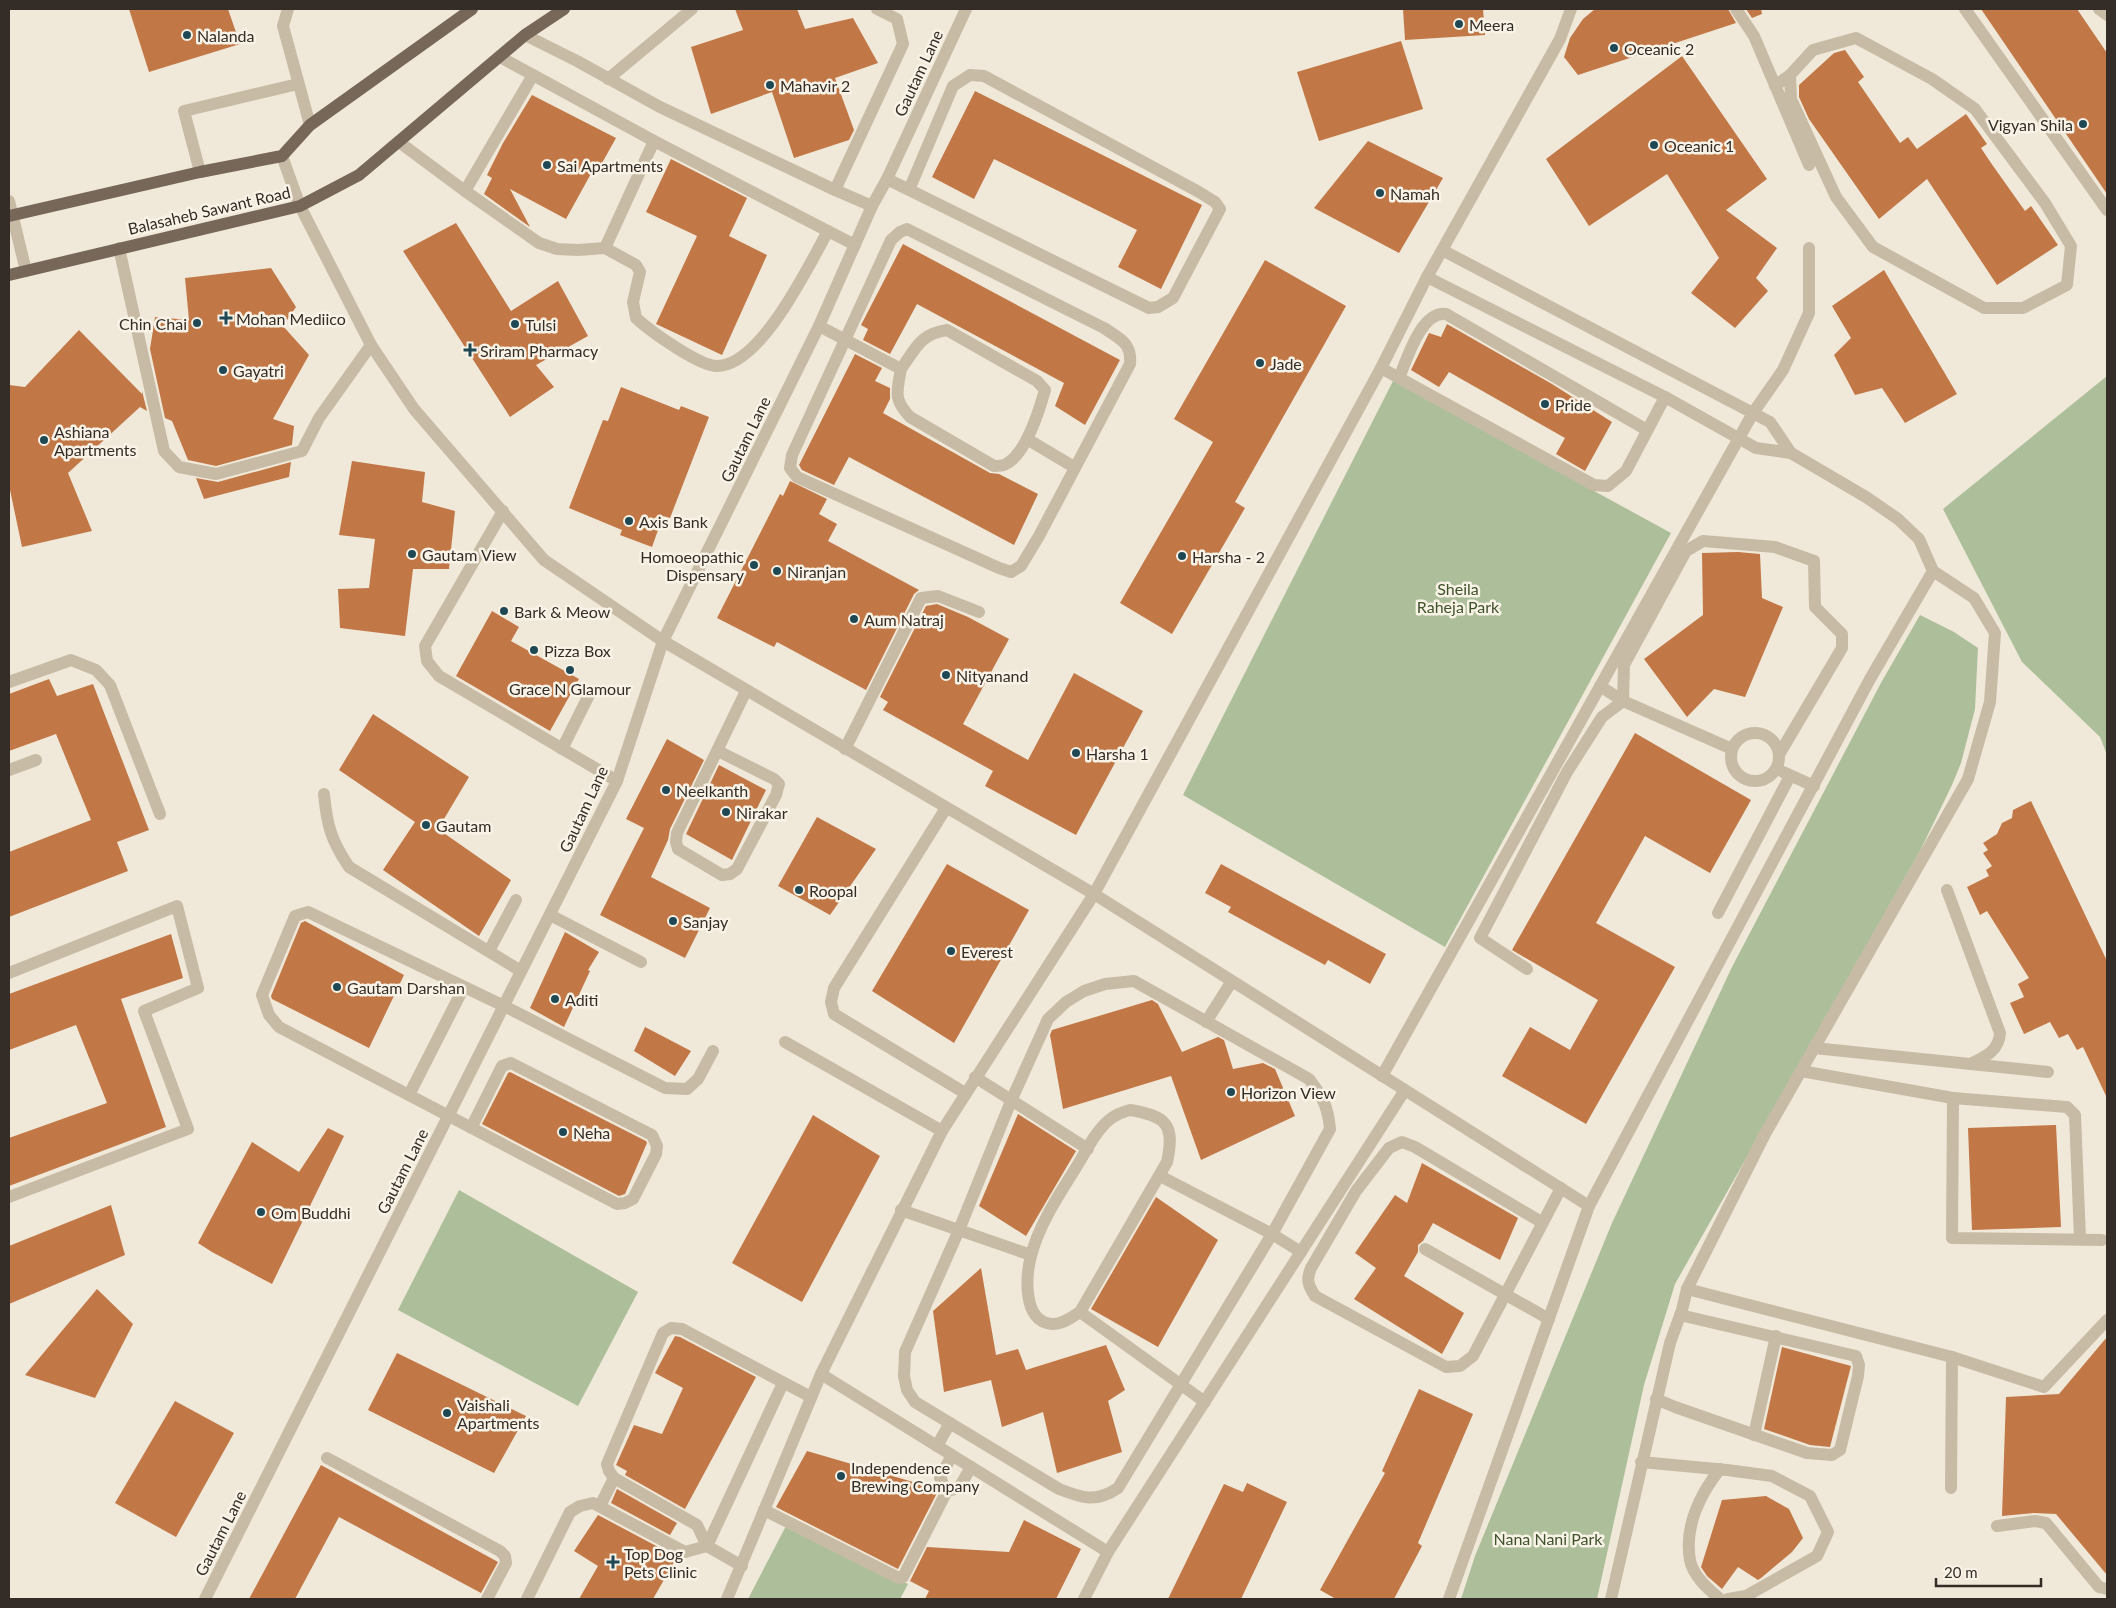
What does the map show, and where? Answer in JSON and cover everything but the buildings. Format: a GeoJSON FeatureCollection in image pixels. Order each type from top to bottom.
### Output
{"type":"FeatureCollection","features":[{"type":"Feature","properties":{"kind":"main road"},"geometry":{"type":"LineString","coordinates":[[11,215],[200,172],[282,156],[310,125],[472,9]]}},
{"type":"Feature","properties":{"kind":"main road","name":"Balasaheb Sawant Road"},"geometry":{"type":"LineString","coordinates":[[9,275],[300,206],[359,175],[525,35],[564,9]]}},
{"type":"Feature","properties":{"kind":"street"},"geometry":{"type":"LineString","coordinates":[[288,9],[283,26],[310,125]]}},
{"type":"Feature","properties":{"kind":"street"},"geometry":{"type":"LineString","coordinates":[[608,79],[692,9]]}},
{"type":"Feature","properties":{"kind":"street"},"geometry":{"type":"LineString","coordinates":[[835,190],[903,44],[897,19],[878,9]]}},
{"type":"Feature","properties":{"kind":"street"},"geometry":{"type":"LineString","coordinates":[[727,1599],[821,1374],[942,1131],[1094,894],[1381,368],[1442,250],[1560,39],[1571,9]]}},
{"type":"Feature","properties":{"kind":"street"},"geometry":{"type":"LineString","coordinates":[[1736,9],[1754,36],[1809,165]]}},
{"type":"Feature","properties":{"kind":"street"},"geometry":{"type":"LineString","coordinates":[[1966,9],[2107,210]]}},
{"type":"Feature","properties":{"kind":"street"},"geometry":{"type":"LineString","coordinates":[[2099,9],[2107,15]]}},
{"type":"Feature","properties":{"kind":"street","name":"Gautam Lane"},"geometry":{"type":"LineString","coordinates":[[206,1599],[616,781],[663,641],[819,326],[872,206],[963,14]]}},
{"type":"Feature","properties":{"kind":"street"},"geometry":{"type":"LineString","coordinates":[[525,35],[660,107],[872,206]]}},
{"type":"Feature","properties":{"kind":"street"},"geometry":{"type":"LineString","coordinates":[[1775,86],[1790,75],[1813,50],[1856,38],[1932,79],[1975,109],[2045,203],[2071,246],[2067,285],[2024,308],[1984,308],[1874,247],[1836,198],[1791,99],[1790,75]]}},
{"type":"Feature","properties":{"kind":"street"},"geometry":{"type":"LineString","coordinates":[[500,57],[654,141],[855,245]]}},
{"type":"Feature","properties":{"kind":"street"},"geometry":{"type":"LineString","coordinates":[[465,192],[533,75]]}},
{"type":"Feature","properties":{"kind":"street"},"geometry":{"type":"LineString","coordinates":[[886,179],[1149,308],[1158,306],[1173,298],[1220,209],[1215,202],[1199,192],[984,76],[970,75],[954,86],[909,190]]}},
{"type":"Feature","properties":{"kind":"street"},"geometry":{"type":"LineString","coordinates":[[200,172],[184,111],[298,84]]}},
{"type":"Feature","properties":{"kind":"street"},"geometry":{"type":"LineString","coordinates":[[605,248],[654,141]]}},
{"type":"Feature","properties":{"kind":"street"},"geometry":{"type":"LineString","coordinates":[[399,142],[465,192],[540,243],[557,249],[605,248],[636,265],[640,272],[633,302],[636,318],[698,361],[717,366],[732,362],[748,351],[776,321],[828,231]]}},
{"type":"Feature","properties":{"kind":"street"},"geometry":{"type":"LineString","coordinates":[[282,156],[300,206],[371,345],[414,409],[544,560],[663,641],[1094,894],[1589,1206]]}},
{"type":"Feature","properties":{"kind":"street"},"geometry":{"type":"LineString","coordinates":[[9,201],[26,271]]}},
{"type":"Feature","properties":{"kind":"street"},"geometry":{"type":"LineString","coordinates":[[907,229],[1104,328],[1126,344],[1130,364],[1074,467],[1039,536],[1021,566],[1011,572],[797,477],[790,468],[792,455],[891,240],[900,232],[907,229]]}},
{"type":"Feature","properties":{"kind":"street"},"geometry":{"type":"LineString","coordinates":[[119,248],[164,451],[179,467],[216,474],[302,451],[319,418],[371,345]]}},
{"type":"Feature","properties":{"kind":"street"},"geometry":{"type":"LineString","coordinates":[[1382,1076],[1753,414],[1783,370],[1809,313],[1809,248]]}},
{"type":"Feature","properties":{"kind":"street"},"geometry":{"type":"LineString","coordinates":[[1442,250],[1770,422],[1792,453]]}},
{"type":"Feature","properties":{"kind":"street"},"geometry":{"type":"LineString","coordinates":[[1427,278],[1665,397],[1756,448],[1792,453],[1866,497],[1898,519],[1919,540],[1933,571],[1974,598],[1995,633],[1990,702],[1968,780],[1765,1134],[1687,1289],[1670,1343],[1656,1399],[1611,1599]]}},
{"type":"Feature","properties":{"kind":"street"},"geometry":{"type":"LineString","coordinates":[[1398,378],[1424,324],[1440,314],[1446,314],[1647,430]]}},
{"type":"Feature","properties":{"kind":"street"},"geometry":{"type":"LineString","coordinates":[[819,326],[901,369]]}},
{"type":"Feature","properties":{"kind":"street"},"geometry":{"type":"LineString","coordinates":[[947,330],[1037,381],[1044,390],[1041,406],[1027,439],[1013,458],[1005,465],[994,466],[910,417],[900,406],[896,395],[901,369],[923,338],[935,332],[947,330]]}},
{"type":"Feature","properties":{"kind":"street"},"geometry":{"type":"LineString","coordinates":[[1381,368],[1594,485],[1608,486],[1626,471],[1665,397]]}},
{"type":"Feature","properties":{"kind":"street"},"geometry":{"type":"LineString","coordinates":[[1027,439],[1074,467]]}},
{"type":"Feature","properties":{"kind":"street"},"geometry":{"type":"LineString","coordinates":[[502,511],[425,646],[427,660],[439,676],[616,781]]}},
{"type":"Feature","properties":{"kind":"street"},"geometry":{"type":"LineString","coordinates":[[1623,701],[1624,665],[1686,551],[1703,541],[1775,547],[1814,561],[1815,607],[1842,634],[1842,648],[1780,753],[1776,769],[1765,780],[1749,781],[1736,772],[1731,757],[1732,749],[1742,737],[1749,733],[1765,734],[1772,739],[1780,753]]}},
{"type":"Feature","properties":{"kind":"street"},"geometry":{"type":"LineString","coordinates":[[1448,1599],[1589,1206],[1870,679],[1933,571]]}},
{"type":"Feature","properties":{"kind":"street"},"geometry":{"type":"LineString","coordinates":[[845,749],[921,598],[938,596],[979,612]]}},
{"type":"Feature","properties":{"kind":"street"},"geometry":{"type":"LineString","coordinates":[[9,682],[71,660],[96,670],[110,685],[160,814]]}},
{"type":"Feature","properties":{"kind":"street"},"geometry":{"type":"LineString","coordinates":[[1600,686],[1623,701],[1732,749]]}},
{"type":"Feature","properties":{"kind":"street"},"geometry":{"type":"LineString","coordinates":[[718,750],[774,779],[779,784],[776,795],[737,869],[730,874],[722,875],[678,849],[676,842],[677,833],[746,691]]}},
{"type":"Feature","properties":{"kind":"street"},"geometry":{"type":"LineString","coordinates":[[562,749],[589,695]]}},
{"type":"Feature","properties":{"kind":"street"},"geometry":{"type":"LineString","coordinates":[[1480,938],[1567,772],[1602,717],[1623,701]]}},
{"type":"Feature","properties":{"kind":"street"},"geometry":{"type":"LineString","coordinates":[[9,770],[36,760]]}},
{"type":"Feature","properties":{"kind":"street"},"geometry":{"type":"LineString","coordinates":[[1555,765],[1567,772]]}},
{"type":"Feature","properties":{"kind":"street"},"geometry":{"type":"LineString","coordinates":[[1776,769],[1814,786]]}},
{"type":"Feature","properties":{"kind":"street"},"geometry":{"type":"LineString","coordinates":[[1718,913],[1790,776]]}},
{"type":"Feature","properties":{"kind":"street"},"geometry":{"type":"LineString","coordinates":[[324,794],[327,824],[336,848],[349,867],[522,971]]}},
{"type":"Feature","properties":{"kind":"street"},"geometry":{"type":"LineString","coordinates":[[946,808],[834,988],[831,1002],[834,1014],[965,1093]]}},
{"type":"Feature","properties":{"kind":"street"},"geometry":{"type":"LineString","coordinates":[[1947,890],[2000,1033],[2000,1042],[1994,1050],[1970,1064]]}},
{"type":"Feature","properties":{"kind":"street"},"geometry":{"type":"LineString","coordinates":[[489,951],[516,900]]}},
{"type":"Feature","properties":{"kind":"street"},"geometry":{"type":"LineString","coordinates":[[9,973],[178,906],[198,988],[144,1011],[188,1129],[9,1197]]}},
{"type":"Feature","properties":{"kind":"street"},"geometry":{"type":"LineString","coordinates":[[471,1128],[502,1066],[511,1063],[652,1135],[657,1146],[656,1154],[634,1199],[616,1204],[279,1028],[269,1015],[262,995],[295,916],[308,912],[504,1006],[665,1088],[687,1089],[698,1079],[713,1050]]}},
{"type":"Feature","properties":{"kind":"street"},"geometry":{"type":"LineString","coordinates":[[550,915],[641,962]]}},
{"type":"Feature","properties":{"kind":"street"},"geometry":{"type":"LineString","coordinates":[[1465,928],[1527,969]]}},
{"type":"Feature","properties":{"kind":"street"},"geometry":{"type":"LineString","coordinates":[[1134,981],[1309,1079],[1320,1093],[1328,1111],[1330,1129],[1272,1234],[1182,1386],[1118,1488],[1096,1499],[1078,1497],[1058,1489],[915,1402],[910,1396],[904,1376],[905,1352],[959,1230],[1011,1101],[1048,1019],[1066,1002],[1084,991],[1105,984],[1134,981]]}},
{"type":"Feature","properties":{"kind":"street"},"geometry":{"type":"LineString","coordinates":[[1206,1022],[1232,981]]}},
{"type":"Feature","properties":{"kind":"street"},"geometry":{"type":"LineString","coordinates":[[408,1095],[464,987]]}},
{"type":"Feature","properties":{"kind":"street"},"geometry":{"type":"LineString","coordinates":[[785,1042],[942,1131]]}},
{"type":"Feature","properties":{"kind":"street"},"geometry":{"type":"LineString","coordinates":[[1814,1048],[2048,1072]]}},
{"type":"Feature","properties":{"kind":"street"},"geometry":{"type":"LineString","coordinates":[[1801,1071],[1953,1098],[2067,1107],[2075,1116],[2080,1239]]}},
{"type":"Feature","properties":{"kind":"street"},"geometry":{"type":"LineString","coordinates":[[975,1078],[1088,1149]]}},
{"type":"Feature","properties":{"kind":"street"},"geometry":{"type":"LineString","coordinates":[[1084,1599],[1108,1552],[1406,1090]]}},
{"type":"Feature","properties":{"kind":"street"},"geometry":{"type":"LineString","coordinates":[[1953,1098],[1952,1238],[2102,1240]]}},
{"type":"Feature","properties":{"kind":"street"},"geometry":{"type":"LineString","coordinates":[[1130,1110],[1156,1116],[1165,1122],[1169,1128],[1171,1144],[1167,1162],[1080,1312],[1066,1321],[1052,1324],[1039,1319],[1028,1302],[1027,1273],[1031,1255],[1051,1208],[1088,1149],[1109,1120],[1120,1113],[1130,1110]]}},
{"type":"Feature","properties":{"kind":"street"},"geometry":{"type":"LineString","coordinates":[[1544,1223],[1402,1142],[1389,1148],[1356,1191],[1307,1277],[1308,1284],[1315,1296],[1446,1367],[1460,1366],[1473,1356],[1544,1223],[1561,1188]]}},
{"type":"Feature","properties":{"kind":"street"},"geometry":{"type":"LineString","coordinates":[[1160,1176],[1272,1234],[1301,1252]]}},
{"type":"Feature","properties":{"kind":"street"},"geometry":{"type":"LineString","coordinates":[[901,1210],[1031,1255]]}},
{"type":"Feature","properties":{"kind":"street"},"geometry":{"type":"LineString","coordinates":[[1425,1249],[1549,1319]]}},
{"type":"Feature","properties":{"kind":"street"},"geometry":{"type":"LineString","coordinates":[[1687,1289],[1952,1357],[2044,1387],[2107,1320]]}},
{"type":"Feature","properties":{"kind":"street"},"geometry":{"type":"LineString","coordinates":[[1080,1312],[1205,1402]]}},
{"type":"Feature","properties":{"kind":"street"},"geometry":{"type":"LineString","coordinates":[[1656,1399],[1807,1453],[1832,1454],[1840,1450],[1858,1376],[1859,1365],[1856,1356],[1680,1315]]}},
{"type":"Feature","properties":{"kind":"street"},"geometry":{"type":"LineString","coordinates":[[742,1566],[707,1546],[697,1525],[614,1478],[607,1464],[663,1333],[671,1328],[682,1329],[811,1397]]}},
{"type":"Feature","properties":{"kind":"street"},"geometry":{"type":"LineString","coordinates":[[1754,1435],[1776,1336]]}},
{"type":"Feature","properties":{"kind":"street"},"geometry":{"type":"LineString","coordinates":[[1950,1488],[1952,1357]]}},
{"type":"Feature","properties":{"kind":"street"},"geometry":{"type":"LineString","coordinates":[[821,1374],[1108,1552]]}},
{"type":"Feature","properties":{"kind":"street"},"geometry":{"type":"LineString","coordinates":[[528,1599],[570,1512],[580,1506],[593,1503],[600,1506],[685,1552],[707,1546],[783,1382]]}},
{"type":"Feature","properties":{"kind":"street"},"geometry":{"type":"LineString","coordinates":[[937,1446],[950,1423]]}},
{"type":"Feature","properties":{"kind":"street"},"geometry":{"type":"LineString","coordinates":[[947,1491],[940,1478],[952,1455]]}},
{"type":"Feature","properties":{"kind":"street"},"geometry":{"type":"LineString","coordinates":[[327,1458],[500,1551],[505,1556],[506,1563],[487,1599]]}},
{"type":"Feature","properties":{"kind":"street"},"geometry":{"type":"LineString","coordinates":[[1641,1462],[1772,1476],[1810,1496],[1828,1532],[1817,1556],[1746,1596],[1728,1599]]}},
{"type":"Feature","properties":{"kind":"street"},"geometry":{"type":"LineString","coordinates":[[764,1510],[899,1578],[906,1574],[947,1491],[959,1488],[971,1467]]}},
{"type":"Feature","properties":{"kind":"street"},"geometry":{"type":"LineString","coordinates":[[1720,1470],[1699,1502],[1689,1533],[1690,1561],[1704,1585],[1720,1599]]}},
{"type":"Feature","properties":{"kind":"street"},"geometry":{"type":"LineString","coordinates":[[600,1506],[614,1478]]}},
{"type":"Feature","properties":{"kind":"street"},"geometry":{"type":"LineString","coordinates":[[1997,1526],[2035,1521],[2046,1523],[2100,1587],[2107,1589]]}},
{"type":"Feature","properties":{"kind":"green space"},"geometry":{"type":"Polygon","coordinates":[[[2107,376],[2107,755],[2100,737],[2022,662],[1943,509],[2107,376]]]}},
{"type":"Feature","properties":{"kind":"green space","name":"Sheila Raheja Park"},"geometry":{"type":"Polygon","coordinates":[[[1393,381],[1671,533],[1445,947],[1183,795],[1393,381]]]}},
{"type":"Feature","properties":{"kind":"green space","name":"Nana Nani Park"},"geometry":{"type":"Polygon","coordinates":[[[1920,615],[1954,632],[1978,648],[1975,709],[1961,763],[1920,851],[1675,1284],[1644,1385],[1597,1599],[1461,1599],[1475,1556],[1612,1223],[1732,967],[1882,681],[1920,615]]]}},
{"type":"Feature","properties":{"kind":"green space"},"geometry":{"type":"Polygon","coordinates":[[[459,1190],[638,1292],[578,1406],[398,1310],[459,1190]]]}},
{"type":"Feature","properties":{"kind":"green space"},"geometry":{"type":"Polygon","coordinates":[[[788,1522],[908,1584],[900,1599],[748,1599],[788,1522]]]}},
{"type":"Feature","properties":{"kind":"place","name":"Meera"},"geometry":{"type":"Point","coordinates":[1459,24]}},
{"type":"Feature","properties":{"kind":"place","name":"Nalanda"},"geometry":{"type":"Point","coordinates":[187,35]}},
{"type":"Feature","properties":{"kind":"place","name":"Oceanic 2"},"geometry":{"type":"Point","coordinates":[1614,48]}},
{"type":"Feature","properties":{"kind":"place","name":"Mahavir 2"},"geometry":{"type":"Point","coordinates":[770,85]}},
{"type":"Feature","properties":{"kind":"place","name":"Vigyan Shila"},"geometry":{"type":"Point","coordinates":[2083,124]}},
{"type":"Feature","properties":{"kind":"place","name":"Oceanic 1"},"geometry":{"type":"Point","coordinates":[1654,145]}},
{"type":"Feature","properties":{"kind":"place","name":"Sai Apartments"},"geometry":{"type":"Point","coordinates":[547,165]}},
{"type":"Feature","properties":{"kind":"place","name":"Namah"},"geometry":{"type":"Point","coordinates":[1380,193]}},
{"type":"Feature","properties":{"kind":"place","name":"Mohan Mediico"},"geometry":{"type":"Point","coordinates":[226,318]}},
{"type":"Feature","properties":{"kind":"place","name":"Chin Chai"},"geometry":{"type":"Point","coordinates":[197,323]}},
{"type":"Feature","properties":{"kind":"place","name":"Tulsi"},"geometry":{"type":"Point","coordinates":[515,324]}},
{"type":"Feature","properties":{"kind":"place","name":"Sriram Pharmacy"},"geometry":{"type":"Point","coordinates":[470,350]}},
{"type":"Feature","properties":{"kind":"place","name":"Jade"},"geometry":{"type":"Point","coordinates":[1260,363]}},
{"type":"Feature","properties":{"kind":"place","name":"Gayatri"},"geometry":{"type":"Point","coordinates":[223,370]}},
{"type":"Feature","properties":{"kind":"place","name":"Pride"},"geometry":{"type":"Point","coordinates":[1545,404]}},
{"type":"Feature","properties":{"kind":"place","name":"Ashiana Apartments"},"geometry":{"type":"Point","coordinates":[44,440]}},
{"type":"Feature","properties":{"kind":"place","name":"Axis Bank"},"geometry":{"type":"Point","coordinates":[629,521]}},
{"type":"Feature","properties":{"kind":"place","name":"Gautam View"},"geometry":{"type":"Point","coordinates":[412,554]}},
{"type":"Feature","properties":{"kind":"place","name":"Harsha - 2"},"geometry":{"type":"Point","coordinates":[1182,556]}},
{"type":"Feature","properties":{"kind":"place","name":"Homoeopathic Dispensary"},"geometry":{"type":"Point","coordinates":[754,565]}},
{"type":"Feature","properties":{"kind":"place","name":"Niranjan"},"geometry":{"type":"Point","coordinates":[777,571]}},
{"type":"Feature","properties":{"kind":"place","name":"Bark & Meow"},"geometry":{"type":"Point","coordinates":[504,611]}},
{"type":"Feature","properties":{"kind":"place","name":"Aum Natraj"},"geometry":{"type":"Point","coordinates":[854,619]}},
{"type":"Feature","properties":{"kind":"place","name":"Pizza Box"},"geometry":{"type":"Point","coordinates":[534,650]}},
{"type":"Feature","properties":{"kind":"place","name":"Grace N Glamour"},"geometry":{"type":"Point","coordinates":[570,670]}},
{"type":"Feature","properties":{"kind":"place","name":"Nityanand"},"geometry":{"type":"Point","coordinates":[946,675]}},
{"type":"Feature","properties":{"kind":"place","name":"Harsha 1"},"geometry":{"type":"Point","coordinates":[1076,753]}},
{"type":"Feature","properties":{"kind":"place","name":"Neelkanth"},"geometry":{"type":"Point","coordinates":[666,790]}},
{"type":"Feature","properties":{"kind":"place","name":"Nirakar"},"geometry":{"type":"Point","coordinates":[726,812]}},
{"type":"Feature","properties":{"kind":"place","name":"Gautam"},"geometry":{"type":"Point","coordinates":[426,825]}},
{"type":"Feature","properties":{"kind":"place","name":"Roopal"},"geometry":{"type":"Point","coordinates":[799,890]}},
{"type":"Feature","properties":{"kind":"place","name":"Sanjay"},"geometry":{"type":"Point","coordinates":[673,921]}},
{"type":"Feature","properties":{"kind":"place","name":"Everest"},"geometry":{"type":"Point","coordinates":[951,951]}},
{"type":"Feature","properties":{"kind":"place","name":"Gautam Darshan"},"geometry":{"type":"Point","coordinates":[337,987]}},
{"type":"Feature","properties":{"kind":"place","name":"Aditi"},"geometry":{"type":"Point","coordinates":[555,999]}},
{"type":"Feature","properties":{"kind":"place","name":"Horizon View"},"geometry":{"type":"Point","coordinates":[1231,1092]}},
{"type":"Feature","properties":{"kind":"place","name":"Neha"},"geometry":{"type":"Point","coordinates":[563,1132]}},
{"type":"Feature","properties":{"kind":"place","name":"Om Buddhi"},"geometry":{"type":"Point","coordinates":[261,1212]}},
{"type":"Feature","properties":{"kind":"place","name":"Vaishali Apartments"},"geometry":{"type":"Point","coordinates":[447,1413]}},
{"type":"Feature","properties":{"kind":"place","name":"Independence Brewing Company"},"geometry":{"type":"Point","coordinates":[841,1476]}},
{"type":"Feature","properties":{"kind":"place","name":"Top Dog Pets Clinic"},"geometry":{"type":"Point","coordinates":[613,1562]}}]}
